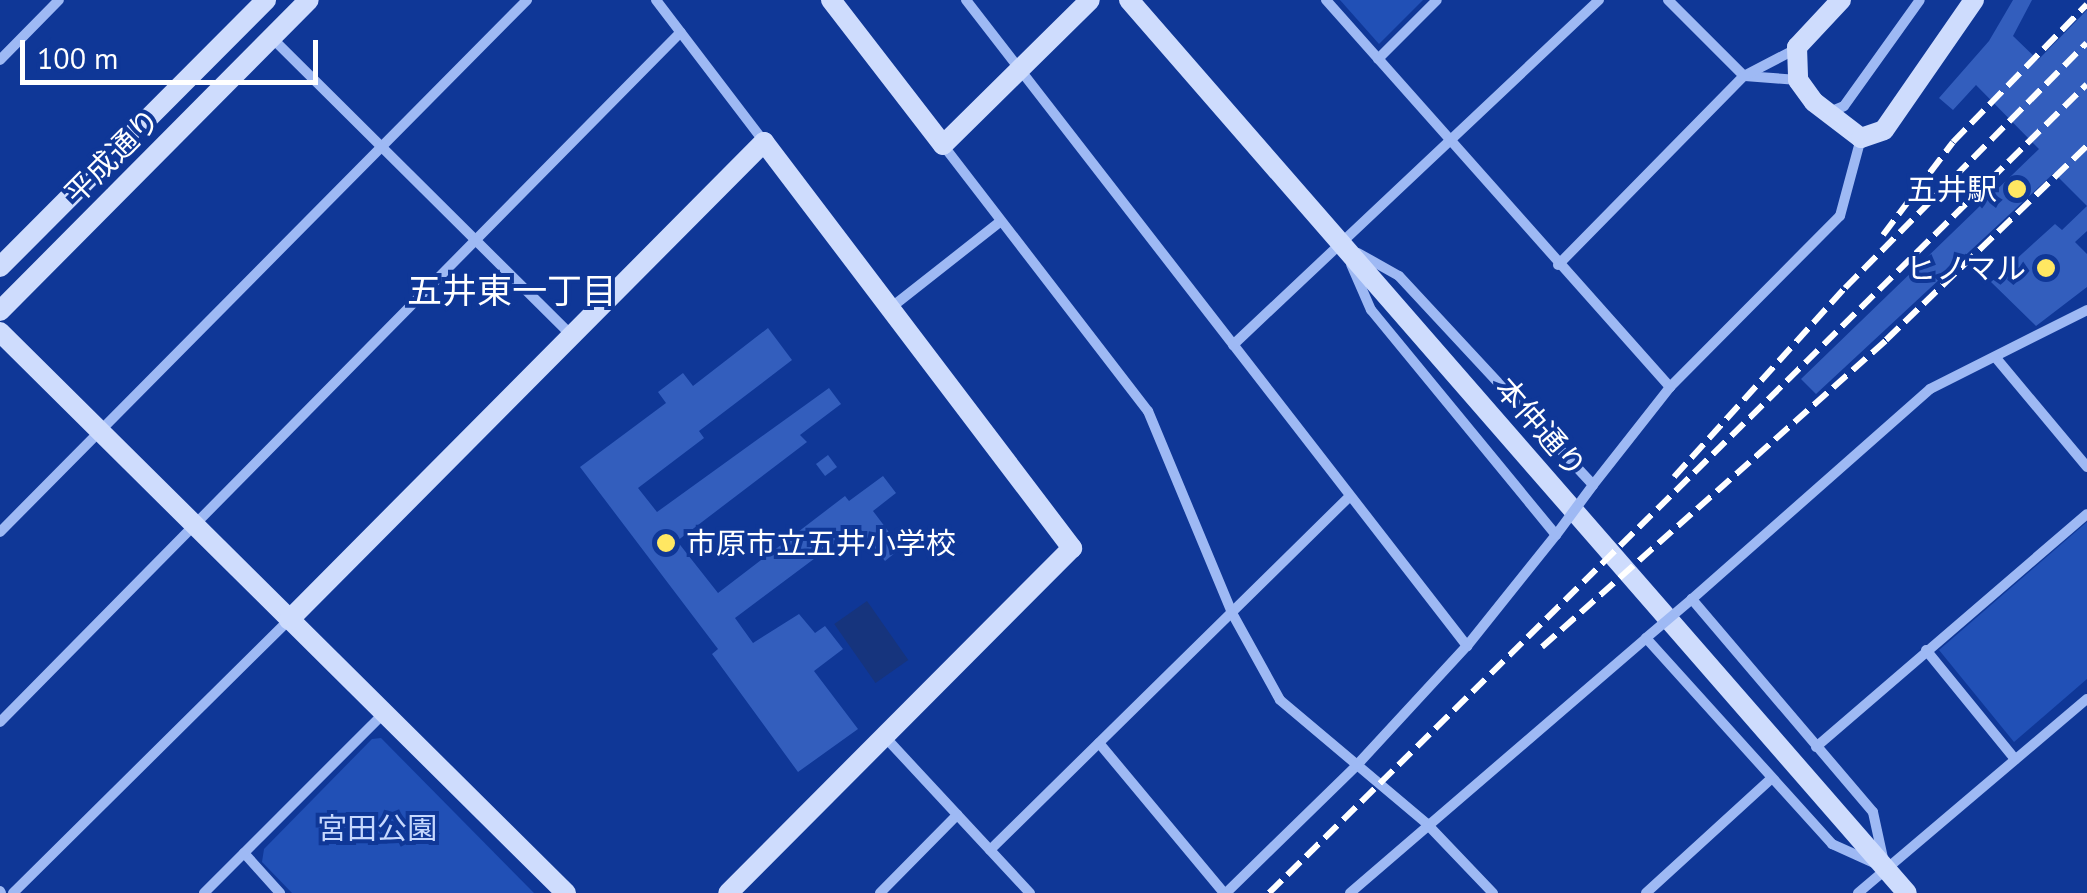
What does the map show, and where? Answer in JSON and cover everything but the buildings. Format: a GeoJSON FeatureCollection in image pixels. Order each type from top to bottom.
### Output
{"type":"FeatureCollection","features":[{"type":"Feature","properties":{"kind":"street"},"geometry":{"type":"LineString","coordinates":[[0,60],[60,0]]}},
{"type":"Feature","properties":{"kind":"street","name":"平成通り"},"geometry":{"type":"LineString","coordinates":[[0,268],[266,0]]}},
{"type":"Feature","properties":{"kind":"street","name":"平成通り"},"geometry":{"type":"LineString","coordinates":[[0,311],[308,0]]}},
{"type":"Feature","properties":{"kind":"street"},"geometry":{"type":"LineString","coordinates":[[0,532],[527,0]]}},
{"type":"Feature","properties":{"kind":"street"},"geometry":{"type":"LineString","coordinates":[[656,0],[893,306],[1072,548],[728,893]]}},
{"type":"Feature","properties":{"kind":"street"},"geometry":{"type":"LineString","coordinates":[[831,0],[1148,411],[1232,613],[1280,700],[1426,823],[1493,893]]}},
{"type":"Feature","properties":{"kind":"street"},"geometry":{"type":"LineString","coordinates":[[966,0],[1466,646]]}},
{"type":"Feature","properties":{"kind":"street"},"geometry":{"type":"LineString","coordinates":[[943,145],[1090,0]]}},
{"type":"Feature","properties":{"kind":"street","name":"本仲通り"},"geometry":{"type":"LineString","coordinates":[[1129,0],[1907,893]]}},
{"type":"Feature","properties":{"kind":"street"},"geometry":{"type":"LineString","coordinates":[[1326,0],[1558,265],[1670,386]]}},
{"type":"Feature","properties":{"kind":"street"},"geometry":{"type":"LineString","coordinates":[[1378,59],[1437,0]]}},
{"type":"Feature","properties":{"kind":"street"},"geometry":{"type":"LineString","coordinates":[[1233,345],[1344,246],[1599,0]]}},
{"type":"Feature","properties":{"kind":"street"},"geometry":{"type":"LineString","coordinates":[[1668,0],[1744,76]]}},
{"type":"Feature","properties":{"kind":"street"},"geometry":{"type":"LineString","coordinates":[[1558,265],[1744,76],[1756,65],[1784,60],[1841,0]]}},
{"type":"Feature","properties":{"kind":"street"},"geometry":{"type":"LineString","coordinates":[[1826,114],[1844,106],[1920,0]]}},
{"type":"Feature","properties":{"kind":"street"},"geometry":{"type":"LineString","coordinates":[[1861,138],[1884,130],[1973,1]]}},
{"type":"Feature","properties":{"kind":"street"},"geometry":{"type":"LineString","coordinates":[[0,722],[681,32]]}},
{"type":"Feature","properties":{"kind":"street"},"geometry":{"type":"LineString","coordinates":[[272,38],[571,336]]}},
{"type":"Feature","properties":{"kind":"street"},"geometry":{"type":"LineString","coordinates":[[1797,47],[1798,80]]}},
{"type":"Feature","properties":{"kind":"street"},"geometry":{"type":"LineString","coordinates":[[1744,76],[1768,73],[1798,80],[1826,114],[1861,138]]}},
{"type":"Feature","properties":{"kind":"street"},"geometry":{"type":"LineString","coordinates":[[1099,743],[1225,893],[1357,765],[1466,646],[1670,386],[1840,216],[1861,138]]}},
{"type":"Feature","properties":{"kind":"street"},"geometry":{"type":"LineString","coordinates":[[12,893],[764,142]]}},
{"type":"Feature","properties":{"kind":"street"},"geometry":{"type":"LineString","coordinates":[[893,306],[1000,221]]}},
{"type":"Feature","properties":{"kind":"street"},"geometry":{"type":"LineString","coordinates":[[1344,246],[1399,276],[1594,485]]}},
{"type":"Feature","properties":{"kind":"street"},"geometry":{"type":"LineString","coordinates":[[1344,246],[1371,310],[1556,535]]}},
{"type":"Feature","properties":{"kind":"street"},"geometry":{"type":"LineString","coordinates":[[1350,893],[1930,389],[2087,310]]}},
{"type":"Feature","properties":{"kind":"street"},"geometry":{"type":"LineString","coordinates":[[0,332],[566,893]]}},
{"type":"Feature","properties":{"kind":"street"},"geometry":{"type":"LineString","coordinates":[[1996,358],[2087,466]]}},
{"type":"Feature","properties":{"kind":"street"},"geometry":{"type":"LineString","coordinates":[[990,850],[1349,497]]}},
{"type":"Feature","properties":{"kind":"street"},"geometry":{"type":"LineString","coordinates":[[1816,747],[2087,514]]}},
{"type":"Feature","properties":{"kind":"street"},"geometry":{"type":"LineString","coordinates":[[1692,599],[1873,812],[1886,869]]}},
{"type":"Feature","properties":{"kind":"street"},"geometry":{"type":"LineString","coordinates":[[1646,638],[1832,844],[1886,869]]}},
{"type":"Feature","properties":{"kind":"street"},"geometry":{"type":"LineString","coordinates":[[1926,650],[2015,759]]}},
{"type":"Feature","properties":{"kind":"street"},"geometry":{"type":"LineString","coordinates":[[1858,893],[2087,699]]}},
{"type":"Feature","properties":{"kind":"street"},"geometry":{"type":"LineString","coordinates":[[204,893],[384,713]]}},
{"type":"Feature","properties":{"kind":"street"},"geometry":{"type":"LineString","coordinates":[[884,736],[1030,893]]}},
{"type":"Feature","properties":{"kind":"street"},"geometry":{"type":"LineString","coordinates":[[1646,893],[1772,779]]}},
{"type":"Feature","properties":{"kind":"street"},"geometry":{"type":"LineString","coordinates":[[880,893],[957,815]]}},
{"type":"Feature","properties":{"kind":"street"},"geometry":{"type":"LineString","coordinates":[[244,853],[280,893]]}},
{"type":"Feature","properties":{"kind":"green space"},"geometry":{"type":"Polygon","coordinates":[[[1340,0],[1423,0],[1379,44],[1340,0]]]}},
{"type":"Feature","properties":{"kind":"green space"},"geometry":{"type":"Polygon","coordinates":[[[2087,522],[2087,679],[2014,742],[1939,650],[2087,522]]]}},
{"type":"Feature","properties":{"kind":"green space","name":"宮田公園"},"geometry":{"type":"Polygon","coordinates":[[[381,738],[534,893],[292,893],[262,862],[264,849],[372,739],[381,738]]]}},
{"type":"Feature","properties":{"kind":"shaded area"},"geometry":{"type":"Polygon","coordinates":[[[867,601],[908,660],[876,683],[834,624],[867,601]]]}},
{"type":"Feature","properties":{"kind":"railway"},"geometry":{"type":"LineString","coordinates":[[1883,235],[1953,142],[2087,4]]}},
{"type":"Feature","properties":{"kind":"railway"},"geometry":{"type":"LineString","coordinates":[[1674,477],[1845,288],[2087,43]]}},
{"type":"Feature","properties":{"kind":"railway"},"geometry":{"type":"LineString","coordinates":[[1269,893],[2087,84]]}},
{"type":"Feature","properties":{"kind":"railway"},"geometry":{"type":"LineString","coordinates":[[1542,647],[1886,340],[2087,146]]}},
{"type":"Feature","properties":{"kind":"place","name":"五井駅"},"geometry":{"type":"Point","coordinates":[2017,189]}},
{"type":"Feature","properties":{"kind":"place","name":"ヒノマル"},"geometry":{"type":"Point","coordinates":[2046,268]}},
{"type":"Feature","properties":{"kind":"place","name":"市原市立五井小学校"},"geometry":{"type":"Point","coordinates":[666,543]}},
{"type":"Feature","properties":{"kind":"district","name":"五井東一丁目"},"geometry":{"type":"Point","coordinates":[512,290]}}]}
